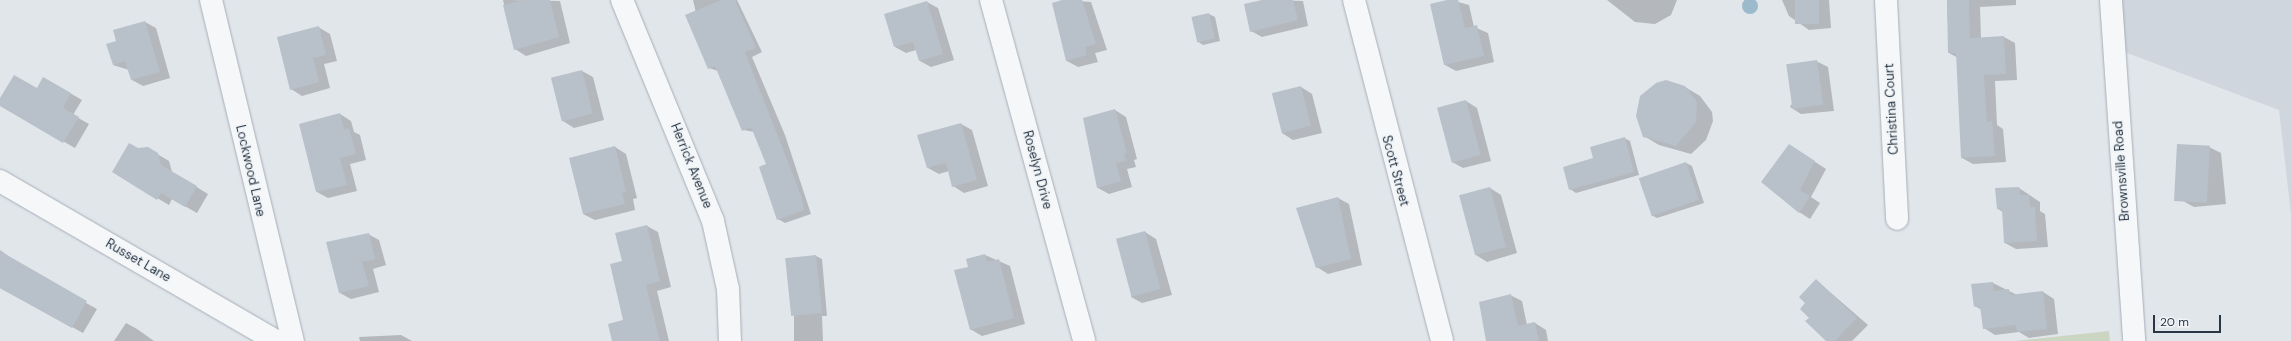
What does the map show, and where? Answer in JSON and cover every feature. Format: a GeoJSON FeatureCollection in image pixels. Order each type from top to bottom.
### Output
{"type":"FeatureCollection","features":[{"type":"Feature","properties":{"kind":"street","name":"Lockwood Lane"},"geometry":{"type":"LineString","coordinates":[[211,0],[257,204],[293,341]]}},
{"type":"Feature","properties":{"kind":"street","name":"Herrick Avenue"},"geometry":{"type":"LineString","coordinates":[[622,0],[710,214],[728,289],[730,341]]}},
{"type":"Feature","properties":{"kind":"street","name":"Roselyn Drive"},"geometry":{"type":"LineString","coordinates":[[990,0],[1084,341]]}},
{"type":"Feature","properties":{"kind":"street","name":"Scott Street"},"geometry":{"type":"LineString","coordinates":[[1354,0],[1442,341]]}},
{"type":"Feature","properties":{"kind":"street","name":"Christina Court"},"geometry":{"type":"LineString","coordinates":[[1886,0],[1898,219]]}},
{"type":"Feature","properties":{"kind":"street","name":"Brownsville Road"},"geometry":{"type":"LineString","coordinates":[[2111,0],[2134,341]]}},
{"type":"Feature","properties":{"kind":"street","name":"Russet Lane"},"geometry":{"type":"LineString","coordinates":[[0,181],[276,341]]}},
{"type":"Feature","properties":{"kind":"shaded area"},"geometry":{"type":"Polygon","coordinates":[[[2111,0],[2291,0],[2291,214],[2279,110],[2114,48],[2111,0]]]}},
{"type":"Feature","properties":{"kind":"green space"},"geometry":{"type":"Polygon","coordinates":[[[2109,331],[2110,341],[2015,341],[2109,331]]]}},
{"type":"Feature","properties":{"kind":"water"},"geometry":{"type":"Polygon","coordinates":[[[1750,-2],[1757,3],[1758,6],[1753,13],[1750,14],[1743,9],[1742,6],[1747,-1],[1750,-2]]]}},
{"type":"Feature","properties":{"kind":"building"},"geometry":{"type":"Polygon","coordinates":[[[523,0],[550,0],[559,37],[514,50],[503,5],[523,0]]]}},
{"type":"Feature","properties":{"kind":"building"},"geometry":{"type":"Polygon","coordinates":[[[721,0],[735,0],[756,48],[745,52],[802,198],[804,210],[777,220],[759,167],[766,164],[751,127],[742,131],[715,66],[708,69],[685,15],[721,0]]]}},
{"type":"Feature","properties":{"kind":"building"},"geometry":{"type":"Polygon","coordinates":[[[1062,0],[1082,0],[1096,44],[1085,47],[1087,55],[1066,61],[1052,3],[1062,0]]]}},
{"type":"Feature","properties":{"kind":"building"},"geometry":{"type":"Polygon","coordinates":[[[1262,0],[1293,0],[1298,20],[1250,32],[1244,4],[1262,0]]]}},
{"type":"Feature","properties":{"kind":"building"},"geometry":{"type":"Polygon","coordinates":[[[1447,0],[1458,0],[1465,28],[1477,25],[1484,56],[1444,65],[1430,4],[1447,0]]]}},
{"type":"Feature","properties":{"kind":"building"},"geometry":{"type":"Polygon","coordinates":[[[1795,0],[1819,0],[1819,24],[1795,24],[1795,0]]]}},
{"type":"Feature","properties":{"kind":"building"},"geometry":{"type":"Polygon","coordinates":[[[1947,0],[1969,0],[1970,38],[2004,36],[2006,74],[1984,75],[1987,122],[1992,121],[1995,156],[1961,158],[1956,53],[1948,53],[1947,0]]]}},
{"type":"Feature","properties":{"kind":"building"},"geometry":{"type":"Polygon","coordinates":[[[927,1],[943,54],[919,61],[913,42],[894,47],[884,14],[927,1]]]}},
{"type":"Feature","properties":{"kind":"building"},"geometry":{"type":"Polygon","coordinates":[[[1209,13],[1215,38],[1197,42],[1191,17],[1209,13]]]}},
{"type":"Feature","properties":{"kind":"building"},"geometry":{"type":"Polygon","coordinates":[[[145,21],[160,72],[131,80],[125,61],[113,65],[106,44],[116,41],[113,30],[145,21]]]}},
{"type":"Feature","properties":{"kind":"building"},"geometry":{"type":"Polygon","coordinates":[[[319,26],[326,55],[313,58],[319,82],[290,90],[277,37],[319,26]]]}},
{"type":"Feature","properties":{"kind":"building"},"geometry":{"type":"Polygon","coordinates":[[[1817,60],[1823,105],[1793,109],[1786,64],[1817,60]]]}},
{"type":"Feature","properties":{"kind":"building"},"geometry":{"type":"Polygon","coordinates":[[[582,70],[593,114],[562,121],[551,78],[582,70]]]}},
{"type":"Feature","properties":{"kind":"building"},"geometry":{"type":"Polygon","coordinates":[[[14,75],[37,88],[43,77],[71,93],[63,108],[79,117],[63,143],[0,106],[0,98],[14,75]]]}},
{"type":"Feature","properties":{"kind":"building"},"geometry":{"type":"Polygon","coordinates":[[[1666,80],[1685,86],[1697,102],[1696,122],[1676,146],[1643,137],[1636,116],[1640,96],[1656,83],[1666,80]]]}},
{"type":"Feature","properties":{"kind":"building"},"geometry":{"type":"Polygon","coordinates":[[[1301,86],[1311,126],[1282,133],[1272,93],[1301,86]]]}},
{"type":"Feature","properties":{"kind":"building"},"geometry":{"type":"Polygon","coordinates":[[[1466,100],[1481,155],[1452,163],[1437,108],[1466,100]]]}},
{"type":"Feature","properties":{"kind":"building"},"geometry":{"type":"Polygon","coordinates":[[[1115,109],[1127,153],[1124,154],[1126,161],[1116,163],[1121,181],[1097,188],[1083,118],[1115,109]]]}},
{"type":"Feature","properties":{"kind":"building"},"geometry":{"type":"Polygon","coordinates":[[[340,113],[344,129],[349,128],[356,154],[340,158],[347,185],[316,192],[299,124],[340,113]]]}},
{"type":"Feature","properties":{"kind":"building"},"geometry":{"type":"Polygon","coordinates":[[[961,123],[977,180],[952,187],[946,163],[927,168],[917,135],[961,123]]]}},
{"type":"Feature","properties":{"kind":"building"},"geometry":{"type":"Polygon","coordinates":[[[1625,137],[1634,172],[1569,190],[1563,167],[1593,158],[1590,147],[1625,137]]]}},
{"type":"Feature","properties":{"kind":"building"},"geometry":{"type":"Polygon","coordinates":[[[129,143],[138,148],[148,147],[158,153],[161,165],[197,186],[185,207],[161,193],[157,200],[112,172],[129,143]]]}},
{"type":"Feature","properties":{"kind":"building"},"geometry":{"type":"Polygon","coordinates":[[[1789,144],[1815,161],[1800,190],[1810,196],[1799,213],[1761,182],[1789,144]]]}},
{"type":"Feature","properties":{"kind":"building"},"geometry":{"type":"Polygon","coordinates":[[[2177,144],[2210,146],[2207,203],[2174,201],[2177,144]]]}},
{"type":"Feature","properties":{"kind":"building"},"geometry":{"type":"Polygon","coordinates":[[[615,146],[626,192],[622,193],[625,204],[583,214],[569,158],[615,146]]]}},
{"type":"Feature","properties":{"kind":"building"},"geometry":{"type":"Polygon","coordinates":[[[1686,162],[1699,200],[1652,216],[1639,178],[1686,162]]]}},
{"type":"Feature","properties":{"kind":"building"},"geometry":{"type":"Polygon","coordinates":[[[1490,187],[1506,247],[1475,255],[1459,195],[1490,187]]]}},
{"type":"Feature","properties":{"kind":"building"},"geometry":{"type":"Polygon","coordinates":[[[2019,187],[2020,195],[2029,195],[2030,207],[2035,207],[2037,241],[2004,243],[2002,209],[1997,209],[1995,188],[2019,187]]]}},
{"type":"Feature","properties":{"kind":"building"},"geometry":{"type":"Polygon","coordinates":[[[1338,197],[1351,259],[1316,268],[1296,208],[1338,197]]]}},
{"type":"Feature","properties":{"kind":"building"},"geometry":{"type":"Polygon","coordinates":[[[647,225],[660,281],[646,285],[660,341],[612,341],[608,324],[623,320],[610,264],[622,261],[615,233],[647,225]]]}},
{"type":"Feature","properties":{"kind":"building"},"geometry":{"type":"Polygon","coordinates":[[[1145,231],[1161,289],[1132,297],[1116,239],[1145,231]]]}},
{"type":"Feature","properties":{"kind":"building"},"geometry":{"type":"Polygon","coordinates":[[[369,233],[375,259],[362,262],[369,286],[339,293],[326,242],[369,233]]]}},
{"type":"Feature","properties":{"kind":"building"},"geometry":{"type":"Polygon","coordinates":[[[0,251],[87,301],[72,328],[0,288],[0,251]]]}},
{"type":"Feature","properties":{"kind":"building"},"geometry":{"type":"Polygon","coordinates":[[[985,254],[987,262],[999,259],[1014,318],[970,330],[954,270],[968,267],[966,259],[985,254]]]}},
{"type":"Feature","properties":{"kind":"building"},"geometry":{"type":"Polygon","coordinates":[[[816,255],[822,313],[791,316],[785,258],[816,255]]]}},
{"type":"Feature","properties":{"kind":"building"},"geometry":{"type":"Polygon","coordinates":[[[1816,279],[1857,318],[1835,341],[1826,341],[1805,321],[1809,318],[1800,309],[1805,303],[1799,297],[1816,279]]]}},
{"type":"Feature","properties":{"kind":"building"},"geometry":{"type":"Polygon","coordinates":[[[1993,282],[1994,291],[2009,289],[2010,295],[2043,291],[2047,329],[2017,332],[2016,325],[1983,329],[1980,306],[1974,307],[1971,284],[1993,282]]]}},
{"type":"Feature","properties":{"kind":"building"},"geometry":{"type":"Polygon","coordinates":[[[1511,294],[1518,326],[1535,322],[1539,341],[1486,341],[1479,302],[1511,294]]]}}]}
